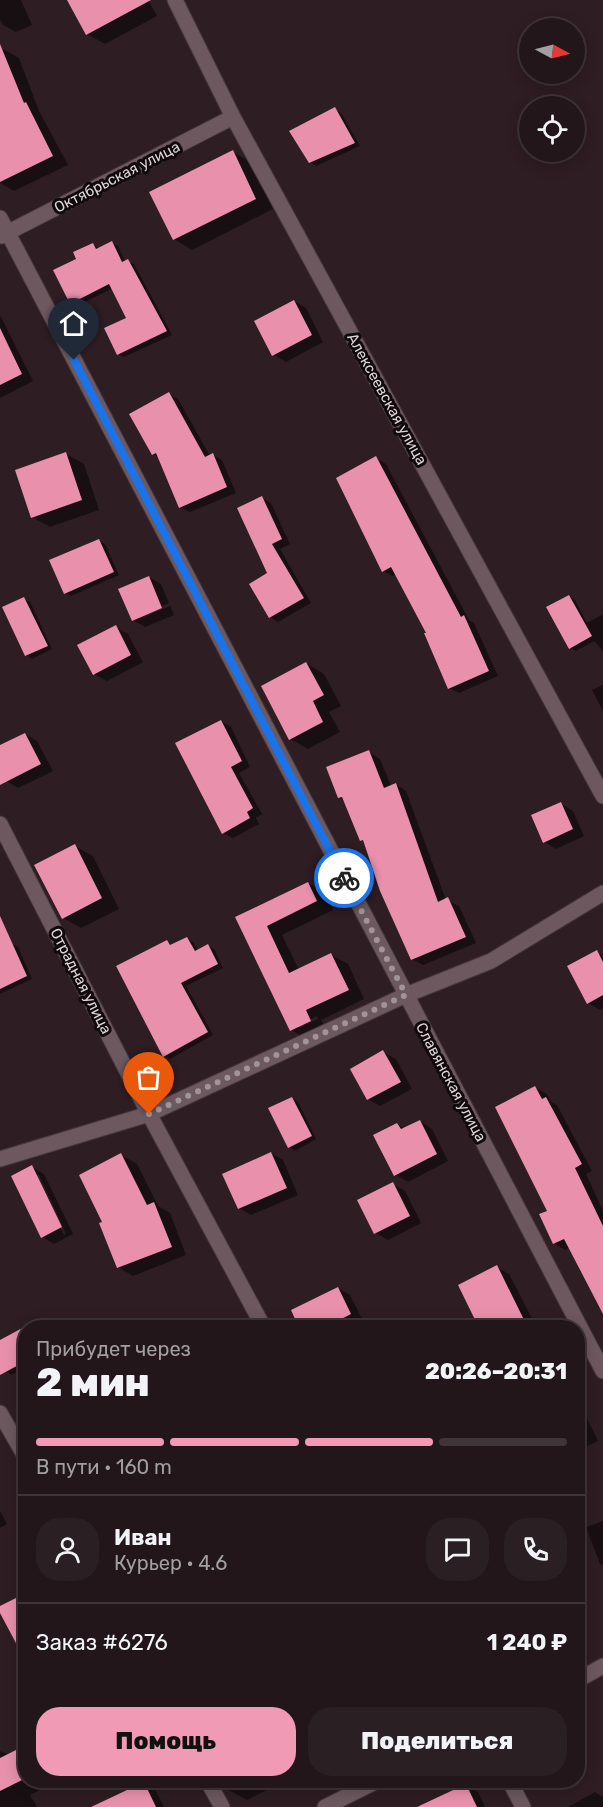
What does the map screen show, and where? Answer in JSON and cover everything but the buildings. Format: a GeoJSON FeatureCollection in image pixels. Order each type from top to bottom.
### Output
{"type":"FeatureCollection","features":[{"type":"Feature","properties":{"kind":"street","name":"Алексеевская улица"},"geometry":{"type":"LineString","coordinates":[[175,0],[233,117],[603,796]]}},
{"type":"Feature","properties":{"kind":"street","name":"Октябрьская улица"},"geometry":{"type":"LineString","coordinates":[[4,235],[233,117]]}},
{"type":"Feature","properties":{"kind":"street","name":"Славянская улица"},"geometry":{"type":"LineString","coordinates":[[0,218],[4,235],[576,1320]]}},
{"type":"Feature","properties":{"kind":"street","name":"Отрадная улица"},"geometry":{"type":"LineString","coordinates":[[0,824],[149,1114],[260,1320]]}},
{"type":"Feature","properties":{"kind":"street"},"geometry":{"type":"LineString","coordinates":[[0,1159],[149,1114],[406,995],[491,961],[603,893]]}},
{"type":"Feature","properties":{"kind":"street","name":"Славянская улица"},"geometry":{"type":"LineString","coordinates":[[585,1337],[603,1371]]}},
{"type":"Feature","properties":{"kind":"street"},"geometry":{"type":"LineString","coordinates":[[0,1413],[18,1444]]}},
{"type":"Feature","properties":{"kind":"street"},"geometry":{"type":"LineString","coordinates":[[585,1676],[603,1666]]}},
{"type":"Feature","properties":{"kind":"street"},"geometry":{"type":"LineString","coordinates":[[211,1788],[222,1807]]}},
{"type":"Feature","properties":{"kind":"street"},"geometry":{"type":"LineString","coordinates":[[325,1807],[363,1788]]}},
{"type":"Feature","properties":{"kind":"street"},"geometry":{"type":"LineString","coordinates":[[513,1788],[523,1807]]}},
{"type":"Feature","properties":{"kind":"way so far"},"geometry":{"type":"LineString","coordinates":[[149,1114],[406,995],[344,878]]}},
{"type":"Feature","properties":{"kind":"route"},"geometry":{"type":"LineString","coordinates":[[74,360],[344,878]]}}]}
